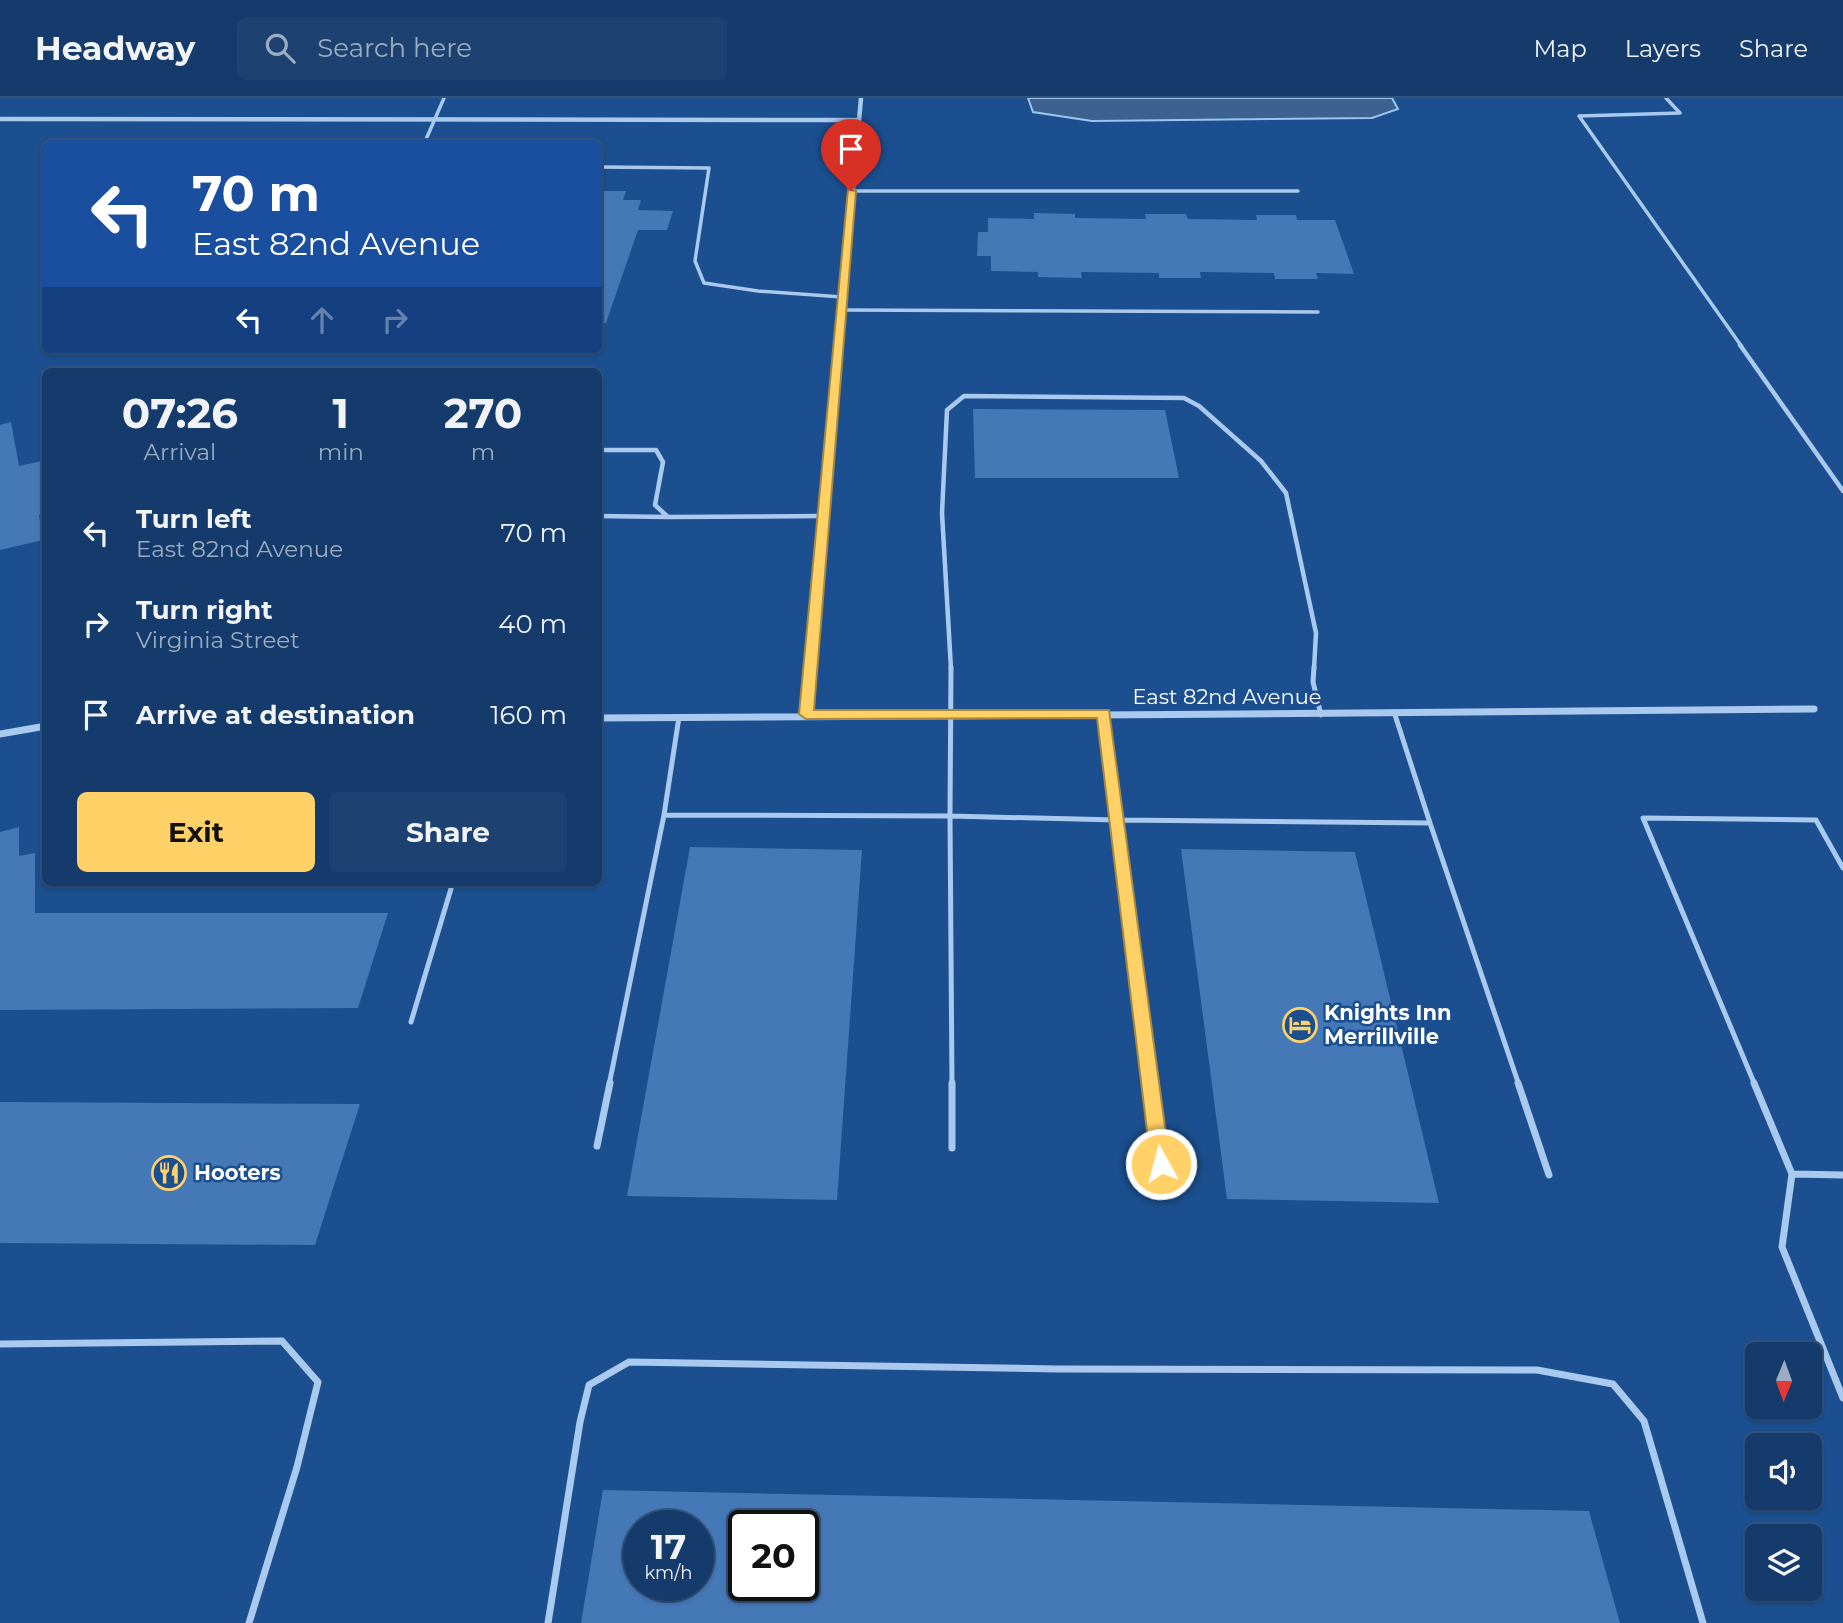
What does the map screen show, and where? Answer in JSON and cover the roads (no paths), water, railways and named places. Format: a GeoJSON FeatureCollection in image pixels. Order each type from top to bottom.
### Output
{"type":"FeatureCollection","features":[{"type":"Feature","properties":{"kind":"street"},"geometry":{"type":"LineString","coordinates":[[806,714],[861,98]]}},
{"type":"Feature","properties":{"kind":"street"},"geometry":{"type":"LineString","coordinates":[[0,118],[858,120]]}},
{"type":"Feature","properties":{"kind":"street","name":"East 82nd Avenue"},"geometry":{"type":"LineString","coordinates":[[602,718],[806,714],[1395,715],[1814,709]]}},
{"type":"Feature","properties":{"kind":"street"},"geometry":{"type":"LineString","coordinates":[[0,734],[42,727]]}},
{"type":"Feature","properties":{"kind":"lane"},"geometry":{"type":"LineString","coordinates":[[426,140],[444,98]]}},
{"type":"Feature","properties":{"kind":"lane"},"geometry":{"type":"LineString","coordinates":[[1666,98],[1680,113],[1579,116],[1843,491]]}},
{"type":"Feature","properties":{"kind":"lane"},"geometry":{"type":"LineString","coordinates":[[602,167],[709,168],[695,261],[704,283],[758,292],[842,297]]}},
{"type":"Feature","properties":{"kind":"lane"},"geometry":{"type":"LineString","coordinates":[[851,191],[1298,191]]}},
{"type":"Feature","properties":{"kind":"lane"},"geometry":{"type":"LineString","coordinates":[[841,310],[1318,312]]}},
{"type":"Feature","properties":{"kind":"lane"},"geometry":{"type":"LineString","coordinates":[[952,1148],[952,690],[942,513],[947,411],[964,396],[1184,398],[1199,406],[1261,461],[1286,493],[1316,633],[1313,682],[1321,715]]}},
{"type":"Feature","properties":{"kind":"lane"},"geometry":{"type":"LineString","coordinates":[[602,450],[656,450],[663,461],[655,505],[668,517]]}},
{"type":"Feature","properties":{"kind":"lane"},"geometry":{"type":"LineString","coordinates":[[602,516],[823,516]]}},
{"type":"Feature","properties":{"kind":"lane"},"geometry":{"type":"LineString","coordinates":[[1104,713],[1161,1164]]}},
{"type":"Feature","properties":{"kind":"lane"},"geometry":{"type":"LineString","coordinates":[[1395,715],[1549,1175]]}},
{"type":"Feature","properties":{"kind":"lane"},"geometry":{"type":"LineString","coordinates":[[597,1146],[664,815],[680,717]]}},
{"type":"Feature","properties":{"kind":"lane"},"geometry":{"type":"LineString","coordinates":[[664,815],[1430,823]]}},
{"type":"Feature","properties":{"kind":"lane"},"geometry":{"type":"LineString","coordinates":[[1843,868],[1816,820],[1643,818],[1792,1174],[1782,1247],[1843,1398]]}},
{"type":"Feature","properties":{"kind":"lane"},"geometry":{"type":"LineString","coordinates":[[411,1022],[452,886]]}},
{"type":"Feature","properties":{"kind":"lane"},"geometry":{"type":"LineString","coordinates":[[1792,1174],[1843,1175]]}},
{"type":"Feature","properties":{"kind":"lane"},"geometry":{"type":"LineString","coordinates":[[0,1344],[282,1341],[318,1382],[297,1468],[249,1623]]}},
{"type":"Feature","properties":{"kind":"lane"},"geometry":{"type":"LineString","coordinates":[[548,1623],[580,1422],[589,1385],[629,1362],[1058,1369],[1537,1370],[1613,1384],[1644,1421],[1703,1623]]}},
{"type":"Feature","properties":{"kind":"water"},"geometry":{"type":"Polygon","coordinates":[[[1028,98],[1392,98],[1398,109],[1372,118],[1092,121],[1033,112],[1028,98]]]}},
{"type":"Feature","properties":{"kind":"place","name":"Knights Inn Merrillville"},"geometry":{"type":"Point","coordinates":[1300,1025]}},
{"type":"Feature","properties":{"kind":"place","name":"Hooters"},"geometry":{"type":"Point","coordinates":[169,1173]}}]}
